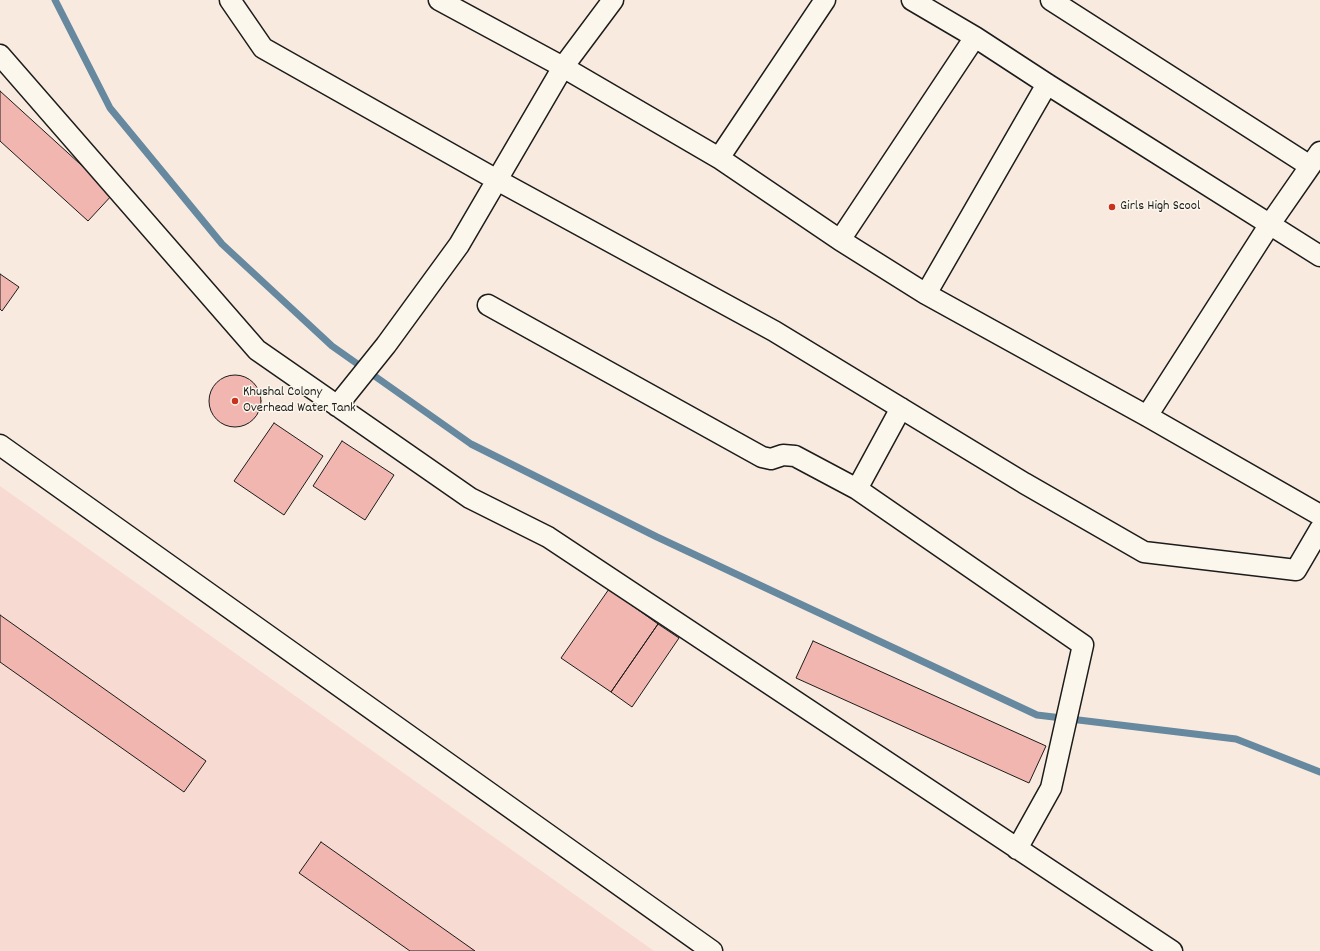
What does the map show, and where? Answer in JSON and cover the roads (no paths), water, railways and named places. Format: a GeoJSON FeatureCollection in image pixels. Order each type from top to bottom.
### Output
{"type":"FeatureCollection","features":[{"type":"Feature","properties":{"kind":"street"},"geometry":{"type":"LineString","coordinates":[[230,0],[263,48],[497,180],[774,331],[1024,484],[1144,552],[1296,570],[1320,529]]}},
{"type":"Feature","properties":{"kind":"street"},"geometry":{"type":"LineString","coordinates":[[438,0],[563,67],[719,158],[840,240],[926,294],[1147,416],[1320,515]]}},
{"type":"Feature","properties":{"kind":"street"},"geometry":{"type":"LineString","coordinates":[[342,400],[386,345],[459,245],[563,67],[613,0]]}},
{"type":"Feature","properties":{"kind":"street"},"geometry":{"type":"LineString","coordinates":[[719,158],[825,0]]}},
{"type":"Feature","properties":{"kind":"street"},"geometry":{"type":"LineString","coordinates":[[912,0],[975,37],[1046,84],[1320,256]]}},
{"type":"Feature","properties":{"kind":"street"},"geometry":{"type":"LineString","coordinates":[[1051,0],[1315,159],[1270,224],[1147,416]]}},
{"type":"Feature","properties":{"kind":"street"},"geometry":{"type":"LineString","coordinates":[[840,240],[975,37]]}},
{"type":"Feature","properties":{"kind":"street"},"geometry":{"type":"LineString","coordinates":[[0,55],[257,350],[342,400],[470,498],[548,537],[1172,951]]}},
{"type":"Feature","properties":{"kind":"street"},"geometry":{"type":"LineString","coordinates":[[926,294],[1046,84]]}},
{"type":"Feature","properties":{"kind":"street"},"geometry":{"type":"LineString","coordinates":[[488,305],[762,457],[771,459],[784,455],[795,456],[857,489],[1083,645],[1051,788],[1017,849]]}},
{"type":"Feature","properties":{"kind":"street"},"geometry":{"type":"LineString","coordinates":[[857,489],[901,408]]}},
{"type":"Feature","properties":{"kind":"street"},"geometry":{"type":"LineString","coordinates":[[0,445],[712,951]]}},
{"type":"Feature","properties":{"kind":"waterway"},"geometry":{"type":"LineString","coordinates":[[55,0],[110,108],[222,244],[332,346],[471,444],[657,537],[1037,715],[1236,739],[1320,772]]}},
{"type":"Feature","properties":{"kind":"place","name":"Girls High Scool"},"geometry":{"type":"Point","coordinates":[1112,207]}},
{"type":"Feature","properties":{"kind":"place","name":"Khushal Colony Overhead Water Tank"},"geometry":{"type":"Point","coordinates":[235,401]}}]}
